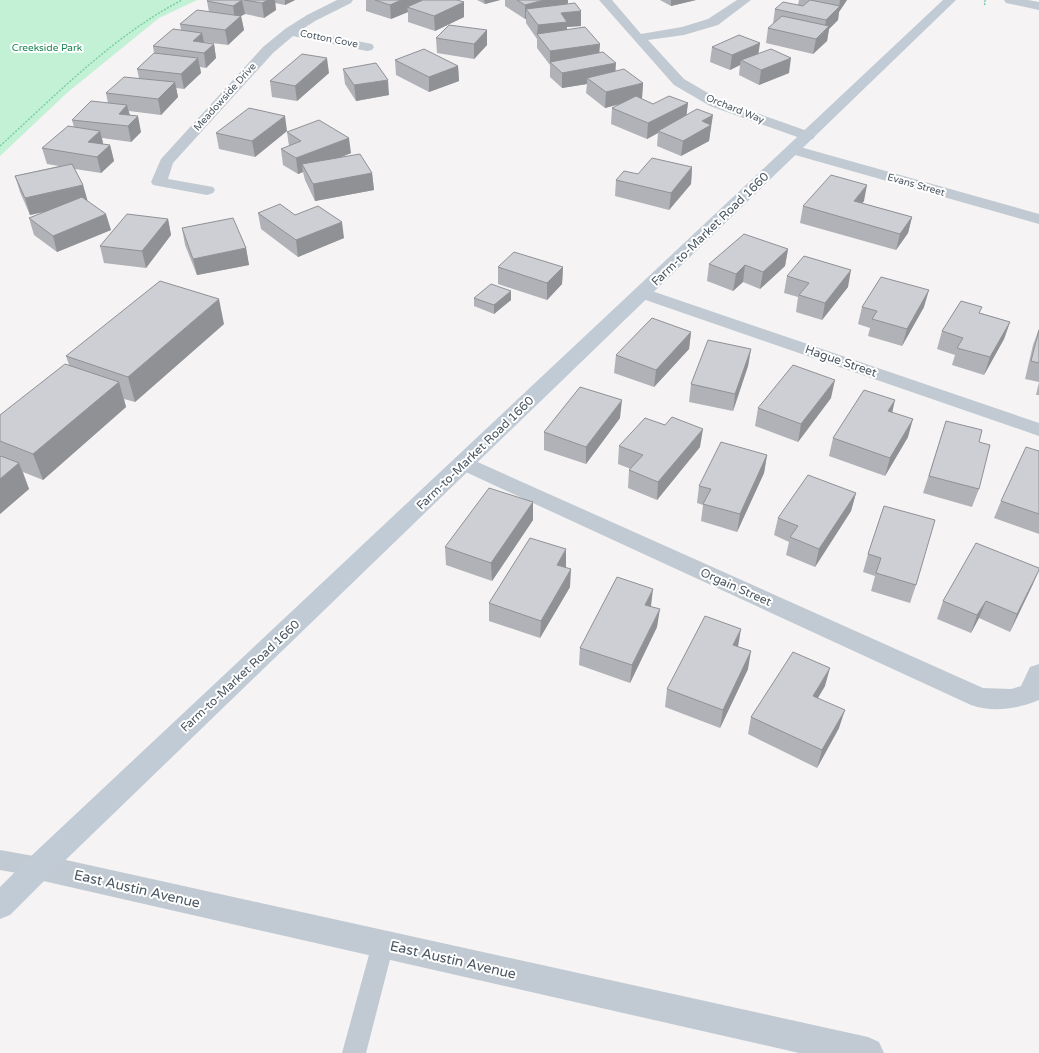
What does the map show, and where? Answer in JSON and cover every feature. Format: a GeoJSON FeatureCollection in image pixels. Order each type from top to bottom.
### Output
{"type":"FeatureCollection","features":[{"type":"Feature","properties":{"kind":"main road","name":"Farm-to-Market Road 1660"},"geometry":{"type":"LineString","coordinates":[[0,906],[39,867],[950,0]]}},
{"type":"Feature","properties":{"kind":"street","name":"Meadowside Drive"},"geometry":{"type":"LineString","coordinates":[[207,190],[159,182],[166,162],[268,50],[290,32],[311,18],[347,0]]}},
{"type":"Feature","properties":{"kind":"street","name":"Orchard Way"},"geometry":{"type":"LineString","coordinates":[[605,0],[679,82],[715,103],[808,136]]}},
{"type":"Feature","properties":{"kind":"street"},"geometry":{"type":"LineString","coordinates":[[638,38],[684,31],[713,22],[745,0]]}},
{"type":"Feature","properties":{"kind":"street"},"geometry":{"type":"LineString","coordinates":[[1010,0],[1039,6]]}},
{"type":"Feature","properties":{"kind":"street","name":"Cotton Cove"},"geometry":{"type":"LineString","coordinates":[[290,32],[367,47]]}},
{"type":"Feature","properties":{"kind":"street","name":"Evans Street"},"geometry":{"type":"LineString","coordinates":[[793,150],[1039,219]]}},
{"type":"Feature","properties":{"kind":"street","name":"Hague Street"},"geometry":{"type":"LineString","coordinates":[[643,293],[1039,430]]}},
{"type":"Feature","properties":{"kind":"street","name":"Orgain Street"},"geometry":{"type":"LineString","coordinates":[[464,463],[980,698],[1011,699],[1030,693],[1039,674]]}},
{"type":"Feature","properties":{"kind":"street","name":"East Austin Avenue"},"geometry":{"type":"LineString","coordinates":[[39,867],[861,1052]]}},
{"type":"Feature","properties":{"kind":"lane"},"geometry":{"type":"LineString","coordinates":[[0,860],[39,867]]}},
{"type":"Feature","properties":{"kind":"lane"},"geometry":{"type":"LineString","coordinates":[[354,1053],[383,944]]}},
{"type":"Feature","properties":{"kind":"path"},"geometry":{"type":"LineString","coordinates":[[0,146],[89,66],[157,13],[182,0]]}},
{"type":"Feature","properties":{"kind":"path"},"geometry":{"type":"LineString","coordinates":[[985,5],[984,2],[986,0]]}},
{"type":"Feature","properties":{"kind":"green space","name":"Creekside Park"},"geometry":{"type":"Polygon","coordinates":[[[0,0],[197,0],[159,18],[68,92],[0,156],[0,0]]]}},
{"type":"Feature","properties":{"kind":"building"},"geometry":{"type":"Polygon","coordinates":[[[242,0],[233,6],[207,1],[242,0]]]}},
{"type":"Feature","properties":{"kind":"building"},"geometry":{"type":"Polygon","coordinates":[[[244,0],[268,0],[262,3],[244,0]]]}},
{"type":"Feature","properties":{"kind":"building"},"geometry":{"type":"Polygon","coordinates":[[[375,0],[401,0],[390,5],[375,0]]]}},
{"type":"Feature","properties":{"kind":"building"},"geometry":{"type":"Polygon","coordinates":[[[423,0],[457,0],[464,2],[434,16],[407,7],[423,0]]]}},
{"type":"Feature","properties":{"kind":"building"},"geometry":{"type":"Polygon","coordinates":[[[517,0],[544,0],[525,5],[517,0]]]}},
{"type":"Feature","properties":{"kind":"building"},"geometry":{"type":"Polygon","coordinates":[[[810,0],[840,6],[826,20],[775,9],[783,2],[803,6],[810,0]]]}},
{"type":"Feature","properties":{"kind":"building"},"geometry":{"type":"Polygon","coordinates":[[[575,3],[581,11],[561,13],[567,22],[538,25],[526,9],[575,3]]]}},
{"type":"Feature","properties":{"kind":"building"},"geometry":{"type":"Polygon","coordinates":[[[197,10],[241,16],[225,30],[180,24],[197,10]]]}},
{"type":"Feature","properties":{"kind":"building"},"geometry":{"type":"Polygon","coordinates":[[[782,16],[829,26],[816,39],[768,28],[782,16]]]}},
{"type":"Feature","properties":{"kind":"building"},"geometry":{"type":"Polygon","coordinates":[[[449,25],[487,30],[474,44],[436,38],[449,25]]]}},
{"type":"Feature","properties":{"kind":"building"},"geometry":{"type":"Polygon","coordinates":[[[585,27],[600,44],[550,51],[537,34],[585,27]]]}},
{"type":"Feature","properties":{"kind":"building"},"geometry":{"type":"Polygon","coordinates":[[[173,29],[202,33],[193,41],[214,44],[204,53],[153,46],[173,29]]]}},
{"type":"Feature","properties":{"kind":"building"},"geometry":{"type":"Polygon","coordinates":[[[739,35],[760,43],[732,55],[712,47],[739,35]]]}},
{"type":"Feature","properties":{"kind":"building"},"geometry":{"type":"Polygon","coordinates":[[[424,49],[458,66],[429,77],[395,60],[424,49]]]}},
{"type":"Feature","properties":{"kind":"building"},"geometry":{"type":"Polygon","coordinates":[[[771,49],[791,58],[761,70],[741,60],[771,49]]]}},
{"type":"Feature","properties":{"kind":"building"},"geometry":{"type":"Polygon","coordinates":[[[603,52],[616,63],[562,73],[550,62],[603,52]]]}},
{"type":"Feature","properties":{"kind":"building"},"geometry":{"type":"Polygon","coordinates":[[[154,53],[198,58],[181,74],[137,69],[154,53]]]}},
{"type":"Feature","properties":{"kind":"building"},"geometry":{"type":"Polygon","coordinates":[[[302,54],[327,58],[295,86],[270,81],[302,54]]]}},
{"type":"Feature","properties":{"kind":"building"},"geometry":{"type":"Polygon","coordinates":[[[376,63],[388,80],[354,85],[343,69],[376,63]]]}},
{"type":"Feature","properties":{"kind":"building"},"geometry":{"type":"Polygon","coordinates":[[[624,69],[643,83],[606,92],[587,78],[624,69]]]}},
{"type":"Feature","properties":{"kind":"building"},"geometry":{"type":"Polygon","coordinates":[[[124,77],[175,82],[158,99],[106,93],[124,77]]]}},
{"type":"Feature","properties":{"kind":"building"},"geometry":{"type":"Polygon","coordinates":[[[636,96],[653,104],[669,96],[688,103],[648,123],[612,108],[636,96]]]}},
{"type":"Feature","properties":{"kind":"building"},"geometry":{"type":"Polygon","coordinates":[[[91,101],[127,105],[119,114],[138,116],[128,126],[72,120],[91,101]]]}},
{"type":"Feature","properties":{"kind":"building"},"geometry":{"type":"Polygon","coordinates":[[[249,108],[285,116],[252,141],[216,133],[249,108]]]}},
{"type":"Feature","properties":{"kind":"building"},"geometry":{"type":"Polygon","coordinates":[[[697,109],[713,115],[702,121],[711,125],[683,141],[658,131],[697,109]]]}},
{"type":"Feature","properties":{"kind":"building"},"geometry":{"type":"Polygon","coordinates":[[[319,120],[349,138],[296,158],[281,149],[301,141],[287,132],[319,120]]]}},
{"type":"Feature","properties":{"kind":"building"},"geometry":{"type":"Polygon","coordinates":[[[68,126],[100,131],[88,142],[110,145],[97,157],[42,148],[68,126]]]}},
{"type":"Feature","properties":{"kind":"building"},"geometry":{"type":"Polygon","coordinates":[[[360,154],[372,173],[313,184],[302,164],[360,154]]]}},
{"type":"Feature","properties":{"kind":"building"},"geometry":{"type":"Polygon","coordinates":[[[652,158],[692,167],[671,193],[616,180],[624,171],[638,174],[652,158]]]}},
{"type":"Feature","properties":{"kind":"building"},"geometry":{"type":"Polygon","coordinates":[[[72,164],[83,185],[25,198],[15,176],[72,164]]]}},
{"type":"Feature","properties":{"kind":"building"},"geometry":{"type":"Polygon","coordinates":[[[831,175],[867,185],[854,201],[912,217],[900,234],[803,206],[831,175]]]}},
{"type":"Feature","properties":{"kind":"building"},"geometry":{"type":"Polygon","coordinates":[[[82,197],[106,214],[53,236],[29,218],[82,197]]]}},
{"type":"Feature","properties":{"kind":"building"},"geometry":{"type":"Polygon","coordinates":[[[280,204],[295,215],[318,206],[342,222],[296,240],[258,213],[280,204]]]}},
{"type":"Feature","properties":{"kind":"building"},"geometry":{"type":"Polygon","coordinates":[[[127,214],[168,219],[142,251],[100,246],[127,214]]]}},
{"type":"Feature","properties":{"kind":"building"},"geometry":{"type":"Polygon","coordinates":[[[233,218],[246,248],[193,259],[182,228],[233,218]]]}},
{"type":"Feature","properties":{"kind":"building"},"geometry":{"type":"Polygon","coordinates":[[[744,234],[788,249],[763,272],[745,265],[736,274],[709,264],[744,234]]]}},
{"type":"Feature","properties":{"kind":"building"},"geometry":{"type":"Polygon","coordinates":[[[514,252],[563,267],[547,283],[498,267],[514,252]]]}},
{"type":"Feature","properties":{"kind":"building"},"geometry":{"type":"Polygon","coordinates":[[[804,256],[851,270],[825,303],[799,295],[809,283],[787,276],[804,256]]]}},
{"type":"Feature","properties":{"kind":"building"},"geometry":{"type":"Polygon","coordinates":[[[881,277],[929,290],[907,329],[872,319],[877,311],[862,307],[881,277]]]}},
{"type":"Feature","properties":{"kind":"building"},"geometry":{"type":"Polygon","coordinates":[[[160,281],[219,299],[128,377],[66,356],[160,281]]]}},
{"type":"Feature","properties":{"kind":"building"},"geometry":{"type":"Polygon","coordinates":[[[491,284],[511,291],[494,305],[474,298],[491,284]]]}},
{"type":"Feature","properties":{"kind":"building"},"geometry":{"type":"Polygon","coordinates":[[[961,301],[982,307],[979,313],[1010,322],[990,357],[957,348],[963,338],[942,331],[961,301]]]}},
{"type":"Feature","properties":{"kind":"building"},"geometry":{"type":"Polygon","coordinates":[[[652,318],[691,332],[656,370],[616,355],[652,318]]]}},
{"type":"Feature","properties":{"kind":"building"},"geometry":{"type":"Polygon","coordinates":[[[1039,330],[1039,363],[1031,361],[1039,330]]]}},
{"type":"Feature","properties":{"kind":"building"},"geometry":{"type":"Polygon","coordinates":[[[708,340],[751,349],[735,394],[691,384],[708,340]]]}},
{"type":"Feature","properties":{"kind":"building"},"geometry":{"type":"Polygon","coordinates":[[[65,364],[119,382],[33,454],[0,441],[0,415],[65,364]]]}},
{"type":"Feature","properties":{"kind":"building"},"geometry":{"type":"Polygon","coordinates":[[[793,365],[835,380],[801,424],[758,408],[793,365]]]}},
{"type":"Feature","properties":{"kind":"building"},"geometry":{"type":"Polygon","coordinates":[[[580,387],[622,400],[586,447],[544,432],[580,387]]]}},
{"type":"Feature","properties":{"kind":"building"},"geometry":{"type":"Polygon","coordinates":[[[864,390],[895,400],[888,411],[913,419],[890,458],[833,438],[864,390]]]}},
{"type":"Feature","properties":{"kind":"building"},"geometry":{"type":"Polygon","coordinates":[[[672,417],[703,429],[658,482],[629,470],[643,455],[619,446],[645,418],[665,425],[672,417]]]}},
{"type":"Feature","properties":{"kind":"building"},"geometry":{"type":"Polygon","coordinates":[[[946,421],[982,430],[979,442],[990,445],[979,489],[929,476],[946,421]]]}},
{"type":"Feature","properties":{"kind":"building"},"geometry":{"type":"Polygon","coordinates":[[[721,442],[767,455],[740,514],[703,504],[711,489],[699,486],[721,442]]]}},
{"type":"Feature","properties":{"kind":"building"},"geometry":{"type":"Polygon","coordinates":[[[1026,447],[1039,451],[1039,514],[1001,501],[1026,447]]]}},
{"type":"Feature","properties":{"kind":"building"},"geometry":{"type":"Polygon","coordinates":[[[1,456],[19,463],[0,479],[0,457],[1,456]]]}},
{"type":"Feature","properties":{"kind":"building"},"geometry":{"type":"Polygon","coordinates":[[[808,475],[856,493],[819,549],[790,537],[798,526],[778,518],[808,475]]]}},
{"type":"Feature","properties":{"kind":"building"},"geometry":{"type":"Polygon","coordinates":[[[489,488],[533,502],[491,563],[445,547],[489,488]]]}},
{"type":"Feature","properties":{"kind":"building"},"geometry":{"type":"Polygon","coordinates":[[[884,506],[935,520],[916,585],[876,573],[881,558],[868,554],[884,506]]]}},
{"type":"Feature","properties":{"kind":"building"},"geometry":{"type":"Polygon","coordinates":[[[530,538],[566,549],[557,565],[571,569],[541,621],[489,603],[530,538]]]}},
{"type":"Feature","properties":{"kind":"building"},"geometry":{"type":"Polygon","coordinates":[[[976,543],[1039,568],[1017,614],[986,601],[977,615],[943,601],[976,543]]]}},
{"type":"Feature","properties":{"kind":"building"},"geometry":{"type":"Polygon","coordinates":[[[617,577],[653,589],[645,605],[660,609],[632,665],[580,648],[617,577]]]}},
{"type":"Feature","properties":{"kind":"building"},"geometry":{"type":"Polygon","coordinates":[[[705,616],[741,629],[733,645],[751,651],[723,710],[667,689],[705,616]]]}},
{"type":"Feature","properties":{"kind":"building"},"geometry":{"type":"Polygon","coordinates":[[[793,652],[830,668],[813,696],[845,710],[822,750],[751,717],[793,652]]]}}]}
